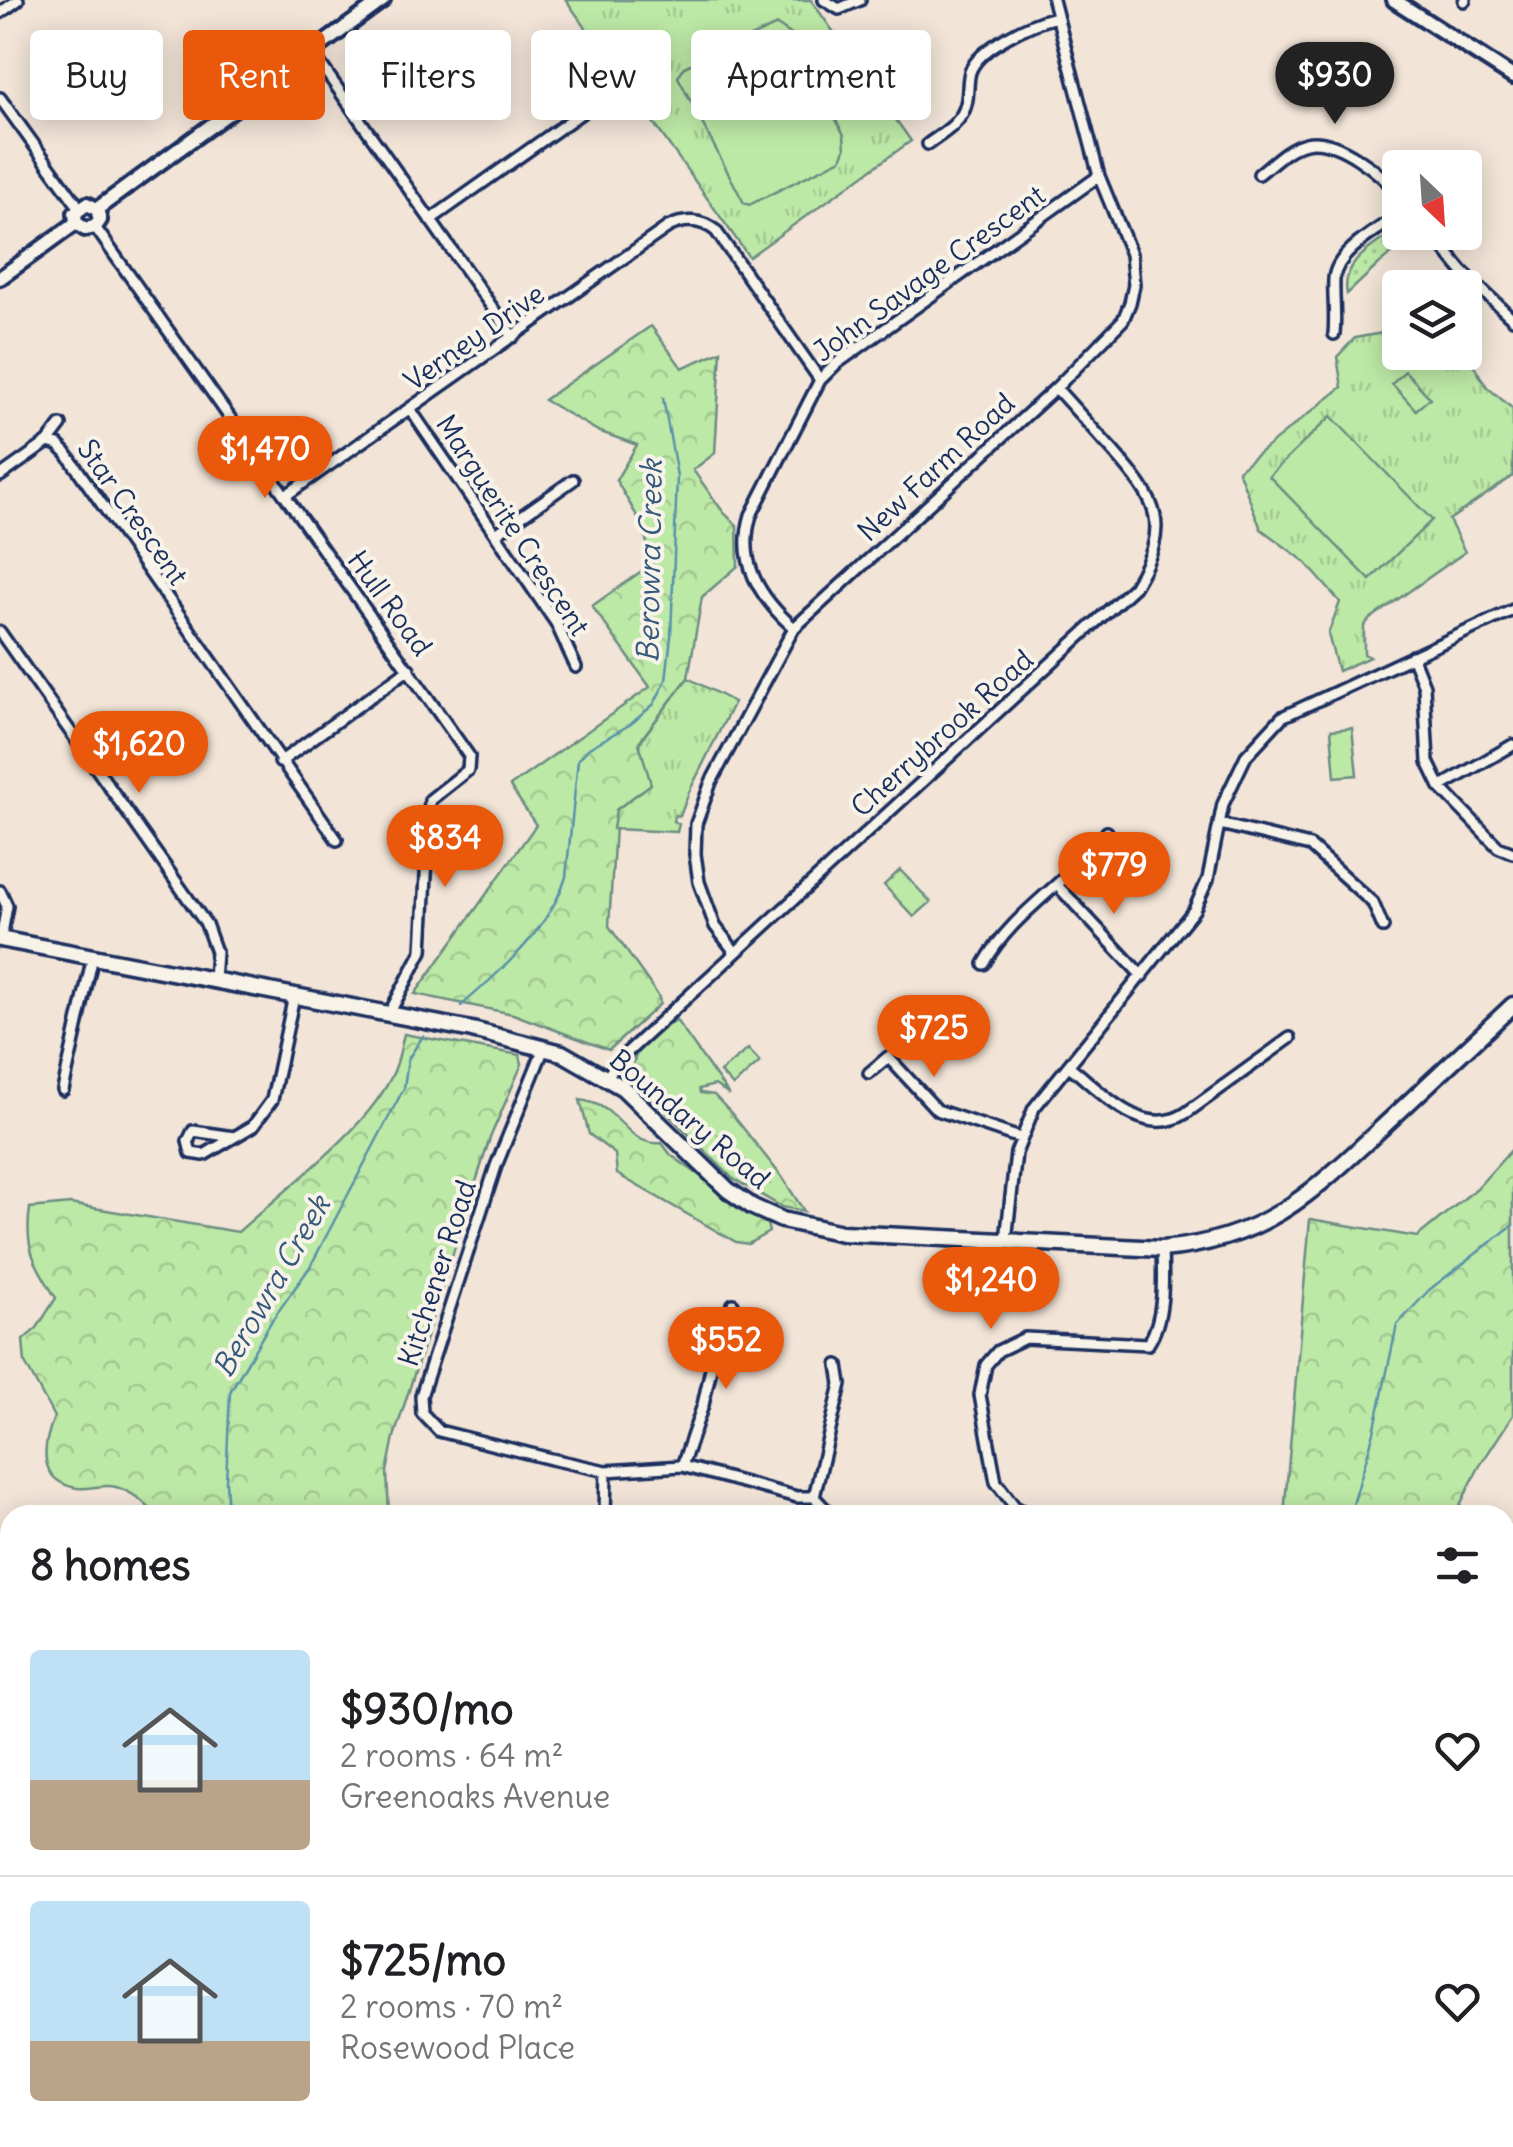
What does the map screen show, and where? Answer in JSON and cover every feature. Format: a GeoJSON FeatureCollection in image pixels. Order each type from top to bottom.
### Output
{"type":"FeatureCollection","features":[{"type":"Feature","properties":{"kind":"main road","name":"Boundary Road"},"geometry":{"type":"LineString","coordinates":[[1,939],[544,1048],[607,1077],[646,1109],[674,1141],[728,1190],[782,1220],[842,1233],[1162,1249],[1196,1246],[1248,1230],[1311,1194],[1513,1005]]}},
{"type":"Feature","properties":{"kind":"street"},"geometry":{"type":"LineString","coordinates":[[0,12],[18,0]]}},
{"type":"Feature","properties":{"kind":"street"},"geometry":{"type":"LineString","coordinates":[[325,42],[383,0]]}},
{"type":"Feature","properties":{"kind":"street"},"geometry":{"type":"LineString","coordinates":[[824,0],[839,9],[860,0]]}},
{"type":"Feature","properties":{"kind":"street","name":"New Farm Road"},"geometry":{"type":"LineString","coordinates":[[736,952],[715,926],[699,882],[696,824],[710,782],[794,628],[1056,388],[1123,320],[1134,285],[1131,254],[1099,176],[1053,0]]}},
{"type":"Feature","properties":{"kind":"street"},"geometry":{"type":"LineString","coordinates":[[1394,0],[1513,77]]}},
{"type":"Feature","properties":{"kind":"street"},"geometry":{"type":"LineString","coordinates":[[928,144],[957,122],[966,107],[970,71],[981,55],[1033,22],[1056,18]]}},
{"type":"Feature","properties":{"kind":"street"},"geometry":{"type":"LineString","coordinates":[[325,71],[513,337]]}},
{"type":"Feature","properties":{"kind":"street"},"geometry":{"type":"LineString","coordinates":[[0,98],[80,207]]}},
{"type":"Feature","properties":{"kind":"street"},"geometry":{"type":"LineString","coordinates":[[97,209],[219,120]]}},
{"type":"Feature","properties":{"kind":"street"},"geometry":{"type":"LineString","coordinates":[[430,220],[571,120]]}},
{"type":"Feature","properties":{"kind":"street"},"geometry":{"type":"LineString","coordinates":[[1259,174],[1303,144],[1322,142],[1372,168],[1382,178]]}},
{"type":"Feature","properties":{"kind":"street","name":"John Savage Crescent"},"geometry":{"type":"LineString","coordinates":[[794,628],[774,611],[750,574],[745,533],[750,515],[820,380],[836,364],[1099,176]]}},
{"type":"Feature","properties":{"kind":"street"},"geometry":{"type":"LineString","coordinates":[[87,204],[97,209],[100,216],[95,227],[85,230],[76,223],[75,213],[80,207],[87,204]]}},
{"type":"Feature","properties":{"kind":"street","name":"Verney Drive"},"geometry":{"type":"LineString","coordinates":[[285,496],[668,227],[691,221],[716,230],[820,380]]}},
{"type":"Feature","properties":{"kind":"street"},"geometry":{"type":"LineString","coordinates":[[0,278],[76,223]]}},
{"type":"Feature","properties":{"kind":"street","name":"Hull Road"},"geometry":{"type":"LineString","coordinates":[[95,227],[467,752],[468,770],[434,794],[429,803],[422,952],[389,1014]]}},
{"type":"Feature","properties":{"kind":"street"},"geometry":{"type":"LineString","coordinates":[[1334,334],[1334,276],[1338,267],[1352,250],[1382,228]]}},
{"type":"Feature","properties":{"kind":"street"},"geometry":{"type":"LineString","coordinates":[[1445,250],[1513,319]]}},
{"type":"Feature","properties":{"kind":"street","name":"Cherrybrook Road"},"geometry":{"type":"LineString","coordinates":[[607,1077],[620,1059],[1134,588],[1150,562],[1156,530],[1154,508],[1146,492],[1056,388]]}},
{"type":"Feature","properties":{"kind":"street","name":"Marguerite Crescent"},"geometry":{"type":"LineString","coordinates":[[410,409],[556,623],[576,667]]}},
{"type":"Feature","properties":{"kind":"street","name":"Star Crescent"},"geometry":{"type":"LineString","coordinates":[[0,476],[48,442],[61,424]]}},
{"type":"Feature","properties":{"kind":"street","name":"Star Crescent"},"geometry":{"type":"LineString","coordinates":[[48,442],[66,453],[336,840]]}},
{"type":"Feature","properties":{"kind":"street"},"geometry":{"type":"LineString","coordinates":[[496,534],[573,480]]}},
{"type":"Feature","properties":{"kind":"street"},"geometry":{"type":"LineString","coordinates":[[1006,1240],[1013,1168],[1020,1138],[1034,1108],[1185,924],[1202,896],[1212,866],[1223,804],[1246,756],[1282,717],[1513,610]]}},
{"type":"Feature","properties":{"kind":"street"},"geometry":{"type":"LineString","coordinates":[[0,632],[206,924],[216,952],[214,980]]}},
{"type":"Feature","properties":{"kind":"street"},"geometry":{"type":"LineString","coordinates":[[1412,656],[1424,686],[1428,762],[1440,787],[1498,847],[1513,853]]}},
{"type":"Feature","properties":{"kind":"street"},"geometry":{"type":"LineString","coordinates":[[280,762],[409,669]]}},
{"type":"Feature","properties":{"kind":"street"},"geometry":{"type":"LineString","coordinates":[[1440,787],[1513,744]]}},
{"type":"Feature","properties":{"kind":"street"},"geometry":{"type":"LineString","coordinates":[[1220,824],[1310,846],[1373,903],[1384,927]]}},
{"type":"Feature","properties":{"kind":"street"},"geometry":{"type":"LineString","coordinates":[[984,964],[999,938],[1087,858],[1107,832]]}},
{"type":"Feature","properties":{"kind":"street"},"geometry":{"type":"LineString","coordinates":[[1058,885],[1142,976]]}},
{"type":"Feature","properties":{"kind":"street"},"geometry":{"type":"LineString","coordinates":[[0,891],[7,906],[1,939]]}},
{"type":"Feature","properties":{"kind":"street"},"geometry":{"type":"LineString","coordinates":[[63,1090],[93,956]]}},
{"type":"Feature","properties":{"kind":"street"},"geometry":{"type":"LineString","coordinates":[[234,1137],[193,1130],[188,1141],[190,1154],[204,1155],[253,1126],[272,1100],[294,996]]}},
{"type":"Feature","properties":{"kind":"street"},"geometry":{"type":"LineString","coordinates":[[1070,1066],[1134,1118],[1171,1121],[1290,1038]]}},
{"type":"Feature","properties":{"kind":"street","name":"Kitchener Road"},"geometry":{"type":"LineString","coordinates":[[544,1048],[496,1166],[420,1404],[425,1418],[440,1431],[606,1471],[682,1466],[796,1496],[814,1497]]}},
{"type":"Feature","properties":{"kind":"street"},"geometry":{"type":"LineString","coordinates":[[869,1073],[888,1057],[938,1110],[1020,1138]]}},
{"type":"Feature","properties":{"kind":"street"},"geometry":{"type":"LineString","coordinates":[[1013,1505],[996,1482],[980,1395],[986,1364],[998,1351],[1024,1338],[1148,1344],[1154,1336],[1163,1286],[1162,1249]]}},
{"type":"Feature","properties":{"kind":"street"},"geometry":{"type":"LineString","coordinates":[[682,1466],[703,1406],[720,1327],[733,1304]]}},
{"type":"Feature","properties":{"kind":"street"},"geometry":{"type":"LineString","coordinates":[[822,1505],[814,1497],[841,1384],[838,1365]]}},
{"type":"Feature","properties":{"kind":"street"},"geometry":{"type":"LineString","coordinates":[[605,1505],[606,1471]]}},
{"type":"Feature","properties":{"kind":"green space"},"geometry":{"type":"Polygon","coordinates":[[[566,0],[811,0],[832,30],[691,30],[691,120],[896,120],[911,141],[749,257],[651,120],[671,120],[671,30],[587,30],[566,0]]]}},
{"type":"Feature","properties":{"kind":"green space"},"geometry":{"type":"Polygon","coordinates":[[[691,64],[691,102],[678,77],[691,64]]]}},
{"type":"Feature","properties":{"kind":"green space"},"geometry":{"type":"Polygon","coordinates":[[[701,120],[836,120],[844,135],[841,159],[749,205],[744,203],[701,120]]]}},
{"type":"Feature","properties":{"kind":"green space"},"geometry":{"type":"Polygon","coordinates":[[[1382,240],[1382,250],[1397,250],[1347,294],[1349,272],[1382,240]]]}},
{"type":"Feature","properties":{"kind":"green space"},"geometry":{"type":"Polygon","coordinates":[[[651,326],[682,368],[721,351],[715,453],[693,470],[737,525],[738,566],[702,597],[688,678],[639,742],[652,784],[616,810],[609,926],[660,1004],[609,1050],[513,1014],[415,994],[536,825],[510,786],[650,687],[592,606],[653,563],[641,523],[616,480],[637,445],[598,431],[544,400],[651,326]]]}},
{"type":"Feature","properties":{"kind":"green space"},"geometry":{"type":"Polygon","coordinates":[[[1382,333],[1382,370],[1476,370],[1487,387],[1513,409],[1513,476],[1449,520],[1465,552],[1370,619],[1364,626],[1364,654],[1370,657],[1338,671],[1328,634],[1340,602],[1304,561],[1261,529],[1238,470],[1342,387],[1337,357],[1355,338],[1382,333]]]}},
{"type":"Feature","properties":{"kind":"green space"},"geometry":{"type":"Polygon","coordinates":[[[1405,371],[1430,398],[1416,410],[1392,384],[1405,371]]]}},
{"type":"Feature","properties":{"kind":"green space"},"geometry":{"type":"Polygon","coordinates":[[[1331,416],[1432,520],[1370,580],[1269,476],[1331,416]]]}},
{"type":"Feature","properties":{"kind":"green space"},"geometry":{"type":"Polygon","coordinates":[[[688,678],[734,702],[680,816],[675,815],[677,832],[613,829],[616,810],[651,784],[639,743],[688,678]]]}},
{"type":"Feature","properties":{"kind":"green space"},"geometry":{"type":"Polygon","coordinates":[[[1352,728],[1357,775],[1335,777],[1331,730],[1352,728]]]}},
{"type":"Feature","properties":{"kind":"green space"},"geometry":{"type":"Polygon","coordinates":[[[900,870],[931,902],[914,917],[884,885],[900,870]]]}},
{"type":"Feature","properties":{"kind":"green space"},"geometry":{"type":"Polygon","coordinates":[[[676,1020],[729,1095],[715,1085],[699,1089],[700,1093],[714,1095],[732,1114],[804,1211],[782,1207],[732,1178],[635,1081],[637,1053],[650,1038],[676,1020]]]}},
{"type":"Feature","properties":{"kind":"green space"},"geometry":{"type":"Polygon","coordinates":[[[404,1034],[520,1055],[522,1064],[490,1138],[394,1437],[387,1472],[389,1505],[146,1505],[122,1489],[77,1488],[55,1478],[46,1460],[54,1417],[25,1363],[23,1340],[37,1328],[56,1298],[33,1256],[30,1208],[70,1204],[238,1232],[346,1136],[383,1092],[399,1058],[404,1034]]]}},
{"type":"Feature","properties":{"kind":"green space"},"geometry":{"type":"Polygon","coordinates":[[[748,1049],[760,1062],[733,1086],[720,1072],[748,1049]]]}},
{"type":"Feature","properties":{"kind":"green space"},"geometry":{"type":"Polygon","coordinates":[[[580,1100],[605,1109],[639,1138],[662,1143],[671,1155],[767,1224],[769,1232],[748,1244],[736,1242],[617,1174],[615,1154],[589,1134],[580,1100]]]}},
{"type":"Feature","properties":{"kind":"green space"},"geometry":{"type":"Polygon","coordinates":[[[1513,1148],[1513,1415],[1460,1505],[1285,1505],[1310,1219],[1417,1237],[1477,1188],[1513,1148]]]}},
{"type":"Feature","properties":{"kind":"waterway","name":"Berowra Creek"},"geometry":{"type":"LineString","coordinates":[[461,1006],[522,948],[558,897],[566,877],[578,760],[589,748],[631,724],[654,704],[666,680],[677,476],[663,398]]}},
{"type":"Feature","properties":{"kind":"waterway","name":"Berowra Creek"},"geometry":{"type":"LineString","coordinates":[[227,1505],[230,1392],[272,1320],[310,1267],[404,1088],[408,1059],[423,1036]]}},
{"type":"Feature","properties":{"kind":"waterway"},"geometry":{"type":"LineString","coordinates":[[1353,1505],[1374,1432],[1397,1325],[1429,1290],[1513,1225]]}}]}
